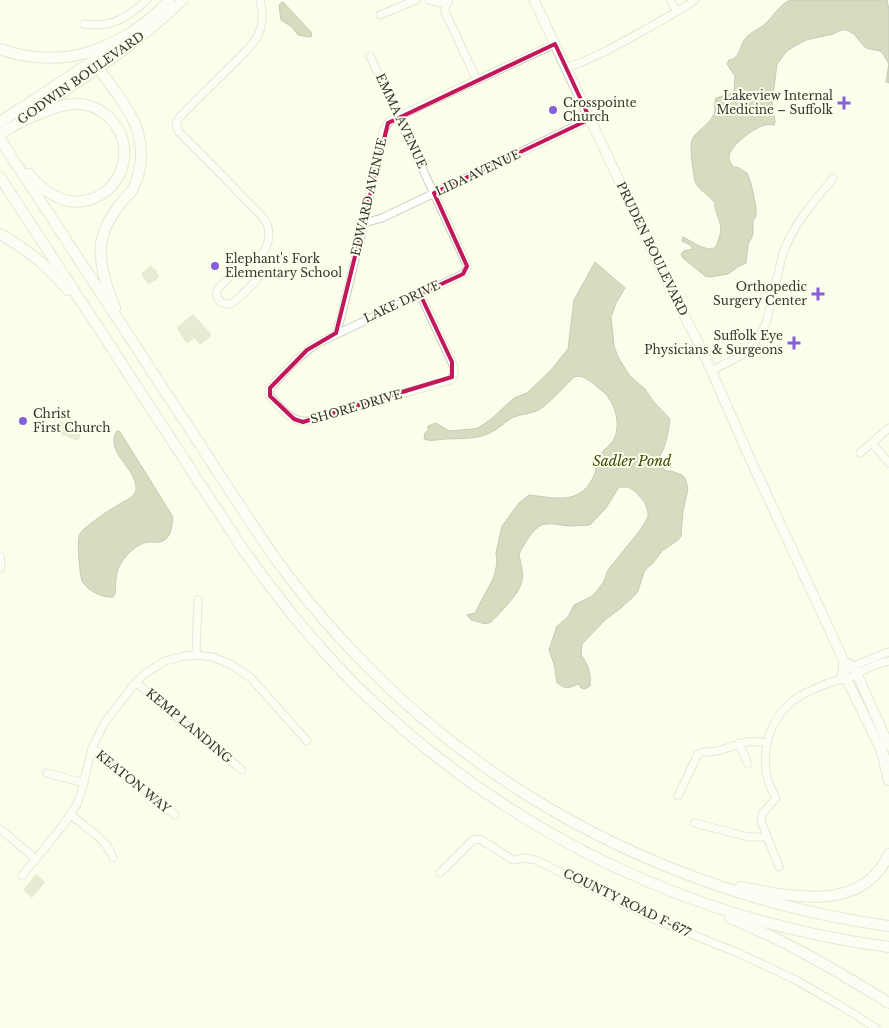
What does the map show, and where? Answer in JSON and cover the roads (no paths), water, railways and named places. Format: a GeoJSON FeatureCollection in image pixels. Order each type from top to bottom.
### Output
{"type":"FeatureCollection","features":[{"type":"Feature","properties":{"kind":"highway"},"geometry":{"type":"LineString","coordinates":[[0,49],[32,57],[63,57],[89,52],[131,33]]}},
{"type":"Feature","properties":{"kind":"highway","name":"GODWIN BOULEVARD"},"geometry":{"type":"LineString","coordinates":[[0,134],[8,121],[95,65]]}},
{"type":"Feature","properties":{"kind":"highway"},"geometry":{"type":"LineString","coordinates":[[95,65],[130,114],[140,144],[141,161],[137,178],[133,188],[111,216],[102,244],[101,256],[104,274],[123,327]]}},
{"type":"Feature","properties":{"kind":"highway"},"geometry":{"type":"LineString","coordinates":[[7,149],[45,190],[56,198],[71,202],[86,201],[105,192],[114,183],[123,167],[124,148],[120,132],[106,114],[91,106],[77,104],[62,106],[8,121]]}},
{"type":"Feature","properties":{"kind":"highway"},"geometry":{"type":"LineString","coordinates":[[0,139],[285,572],[323,619],[367,667],[431,725],[494,773],[538,802],[602,837],[666,866],[716,885],[779,904],[889,926]]}},
{"type":"Feature","properties":{"kind":"highway"},"geometry":{"type":"LineString","coordinates":[[0,177],[244,551],[303,628],[365,694],[425,748],[514,812],[581,851],[688,901],[772,936],[835,970],[889,1003]]}},
{"type":"Feature","properties":{"kind":"highway"},"geometry":{"type":"LineString","coordinates":[[0,234],[32,254],[55,275],[113,350]]}},
{"type":"Feature","properties":{"kind":"highway"},"geometry":{"type":"LineString","coordinates":[[885,749],[889,780]]}},
{"type":"Feature","properties":{"kind":"highway"},"geometry":{"type":"LineString","coordinates":[[641,855],[739,886],[769,892],[820,897],[846,893],[860,887],[876,875],[889,854]]}},
{"type":"Feature","properties":{"kind":"highway"},"geometry":{"type":"LineString","coordinates":[[663,888],[758,920],[835,939],[889,947]]}},
{"type":"Feature","properties":{"kind":"main road","name":"GODWIN BOULEVARD"},"geometry":{"type":"LineString","coordinates":[[95,65],[146,34],[183,0]]}},
{"type":"Feature","properties":{"kind":"main road","name":"PRUDEN BOULEVARD"},"geometry":{"type":"LineString","coordinates":[[534,0],[664,276],[711,371],[844,661]]}},
{"type":"Feature","properties":{"kind":"main road","name":"GODWIN BOULEVARD"},"geometry":{"type":"LineString","coordinates":[[95,65],[164,2]]}},
{"type":"Feature","properties":{"kind":"main road"},"geometry":{"type":"LineString","coordinates":[[844,661],[856,670],[885,749],[889,769]]}},
{"type":"Feature","properties":{"kind":"main road"},"geometry":{"type":"LineString","coordinates":[[844,661],[843,677],[885,749]]}},
{"type":"Feature","properties":{"kind":"street"},"geometry":{"type":"LineString","coordinates":[[84,24],[100,26],[115,22],[147,0]]}},
{"type":"Feature","properties":{"kind":"street"},"geometry":{"type":"LineString","coordinates":[[258,258],[259,273],[256,280],[232,303],[224,304],[220,302],[217,297],[219,288],[236,269],[258,258],[264,251],[268,241],[268,229],[266,222],[179,132],[176,125],[179,118],[235,62],[256,38],[262,19],[260,0]]}},
{"type":"Feature","properties":{"kind":"street"},"geometry":{"type":"LineString","coordinates":[[380,15],[416,0]]}},
{"type":"Feature","properties":{"kind":"street"},"geometry":{"type":"LineString","coordinates":[[429,0],[448,2],[445,12],[478,80]]}},
{"type":"Feature","properties":{"kind":"street"},"geometry":{"type":"LineString","coordinates":[[670,0],[677,12]]}},
{"type":"Feature","properties":{"kind":"street"},"geometry":{"type":"LineString","coordinates":[[566,68],[612,49],[695,0]]}},
{"type":"Feature","properties":{"kind":"street","name":"EDWARD AVENUE"},"geometry":{"type":"LineString","coordinates":[[336,333],[364,223],[384,130],[390,121],[555,44]]}},
{"type":"Feature","properties":{"kind":"street","name":"EMMA AVENUE"},"geometry":{"type":"LineString","coordinates":[[370,56],[467,264],[467,269]]}},
{"type":"Feature","properties":{"kind":"street","name":"LIDA AVENUE"},"geometry":{"type":"LineString","coordinates":[[364,223],[382,218],[590,119]]}},
{"type":"Feature","properties":{"kind":"street"},"geometry":{"type":"LineString","coordinates":[[711,371],[742,355],[759,337],[766,323],[787,242],[799,221],[833,178]]}},
{"type":"Feature","properties":{"kind":"street","name":"LAKE DRIVE"},"geometry":{"type":"LineString","coordinates":[[336,333],[463,274],[467,269]]}},
{"type":"Feature","properties":{"kind":"street","name":"SHORE DRIVE"},"geometry":{"type":"LineString","coordinates":[[336,333],[307,350],[270,388],[270,396],[294,419],[302,422],[308,421],[450,380],[455,372],[452,362],[420,294]]}},
{"type":"Feature","properties":{"kind":"street"},"geometry":{"type":"LineString","coordinates":[[860,454],[889,428]]}},
{"type":"Feature","properties":{"kind":"street"},"geometry":{"type":"LineString","coordinates":[[872,443],[889,463]]}},
{"type":"Feature","properties":{"kind":"street"},"geometry":{"type":"LineString","coordinates":[[0,556],[2,565],[0,569]]}},
{"type":"Feature","properties":{"kind":"street"},"geometry":{"type":"LineString","coordinates":[[196,655],[198,600]]}},
{"type":"Feature","properties":{"kind":"street"},"geometry":{"type":"LineString","coordinates":[[779,867],[761,821],[762,814],[776,798],[768,780],[765,752],[770,734],[778,717],[791,703],[801,696],[843,677],[880,655],[889,652]]}},
{"type":"Feature","properties":{"kind":"street"},"geometry":{"type":"LineString","coordinates":[[22,876],[71,815],[77,804],[92,748],[105,722],[136,682],[165,661],[196,655],[223,660],[243,671],[307,741]]}},
{"type":"Feature","properties":{"kind":"street"},"geometry":{"type":"LineString","coordinates":[[856,670],[889,660]]}},
{"type":"Feature","properties":{"kind":"street","name":"KEMP LANDING"},"geometry":{"type":"LineString","coordinates":[[136,682],[242,770]]}},
{"type":"Feature","properties":{"kind":"street"},"geometry":{"type":"LineString","coordinates":[[678,796],[698,754],[704,751],[716,751],[739,743],[754,741],[767,743]]}},
{"type":"Feature","properties":{"kind":"street"},"geometry":{"type":"LineString","coordinates":[[739,743],[748,764]]}},
{"type":"Feature","properties":{"kind":"street","name":"KEATON WAY"},"geometry":{"type":"LineString","coordinates":[[92,748],[175,816]]}},
{"type":"Feature","properties":{"kind":"street"},"geometry":{"type":"LineString","coordinates":[[47,773],[84,783]]}},
{"type":"Feature","properties":{"kind":"street"},"geometry":{"type":"LineString","coordinates":[[71,815],[106,844],[113,858]]}},
{"type":"Feature","properties":{"kind":"street"},"geometry":{"type":"LineString","coordinates":[[694,822],[748,837],[767,837]]}},
{"type":"Feature","properties":{"kind":"street"},"geometry":{"type":"LineString","coordinates":[[0,829],[36,859]]}},
{"type":"Feature","properties":{"kind":"street","name":"COUNTY ROAD F-677"},"geometry":{"type":"LineString","coordinates":[[440,873],[473,840],[480,839],[513,860],[525,858],[536,860],[652,918],[767,966],[820,994],[876,1028]]}},
{"type":"Feature","properties":{"kind":"water"},"geometry":{"type":"Polygon","coordinates":[[[790,0],[887,0],[889,10],[889,64],[880,51],[866,48],[854,34],[846,30],[806,40],[786,52],[777,64],[772,103],[774,125],[762,126],[750,133],[738,142],[729,157],[734,167],[747,173],[756,207],[753,235],[748,244],[746,263],[728,274],[705,276],[683,258],[681,254],[684,251],[693,249],[682,241],[683,237],[700,246],[711,249],[717,245],[721,231],[714,203],[698,187],[695,181],[692,141],[713,116],[716,98],[734,91],[735,76],[727,64],[729,60],[737,55],[747,37],[764,25],[779,8],[790,0]]]}},
{"type":"Feature","properties":{"kind":"water"},"geometry":{"type":"Polygon","coordinates":[[[282,2],[312,33],[311,37],[298,35],[292,27],[281,20],[279,5],[282,2]]]}},
{"type":"Feature","properties":{"kind":"water"},"geometry":{"type":"Polygon","coordinates":[[[889,64],[889,83],[886,82],[889,64]]]}},
{"type":"Feature","properties":{"kind":"water","name":"Sadler Pond"},"geometry":{"type":"Polygon","coordinates":[[[595,262],[625,288],[616,303],[611,317],[614,346],[619,359],[630,376],[645,389],[653,401],[670,419],[665,445],[658,459],[659,464],[666,471],[682,475],[688,488],[681,536],[662,551],[647,568],[635,595],[605,620],[582,644],[581,655],[588,666],[590,678],[590,686],[585,689],[581,688],[578,684],[567,688],[557,683],[554,664],[549,650],[557,626],[568,617],[574,605],[595,593],[603,583],[608,570],[641,529],[648,517],[645,503],[636,492],[628,487],[619,487],[606,508],[590,525],[547,524],[537,528],[528,538],[519,554],[522,581],[518,591],[509,603],[488,623],[471,620],[467,615],[475,613],[494,577],[497,563],[496,553],[502,526],[519,503],[529,495],[568,498],[583,491],[590,484],[595,473],[598,458],[615,438],[616,434],[616,415],[607,396],[592,382],[577,376],[540,409],[514,417],[489,433],[472,438],[424,439],[428,426],[436,423],[449,431],[478,428],[490,420],[514,398],[527,393],[551,370],[568,349],[574,300],[595,262]]]}},
{"type":"Feature","properties":{"kind":"water"},"geometry":{"type":"Polygon","coordinates":[[[117,431],[122,435],[173,517],[170,532],[166,539],[140,545],[126,556],[118,570],[115,594],[113,597],[109,597],[92,591],[82,581],[78,540],[83,530],[104,514],[131,498],[136,492],[131,473],[114,445],[117,431]]]}},
{"type":"Feature","properties":{"kind":"place","name":"Lakeview Internal Medicine – Suffolk"},"geometry":{"type":"Point","coordinates":[844,103]}},
{"type":"Feature","properties":{"kind":"place","name":"Crosspointe Church"},"geometry":{"type":"Point","coordinates":[553,110]}},
{"type":"Feature","properties":{"kind":"place","name":"Elephant's Fork Elementary School"},"geometry":{"type":"Point","coordinates":[215,266]}},
{"type":"Feature","properties":{"kind":"place","name":"Orthopedic Surgery Center"},"geometry":{"type":"Point","coordinates":[818,294]}},
{"type":"Feature","properties":{"kind":"place","name":"Suffolk Eye Physicians & Surgeons"},"geometry":{"type":"Point","coordinates":[794,343]}},
{"type":"Feature","properties":{"kind":"place","name":"Christ First Church"},"geometry":{"type":"Point","coordinates":[23,421]}}]}
